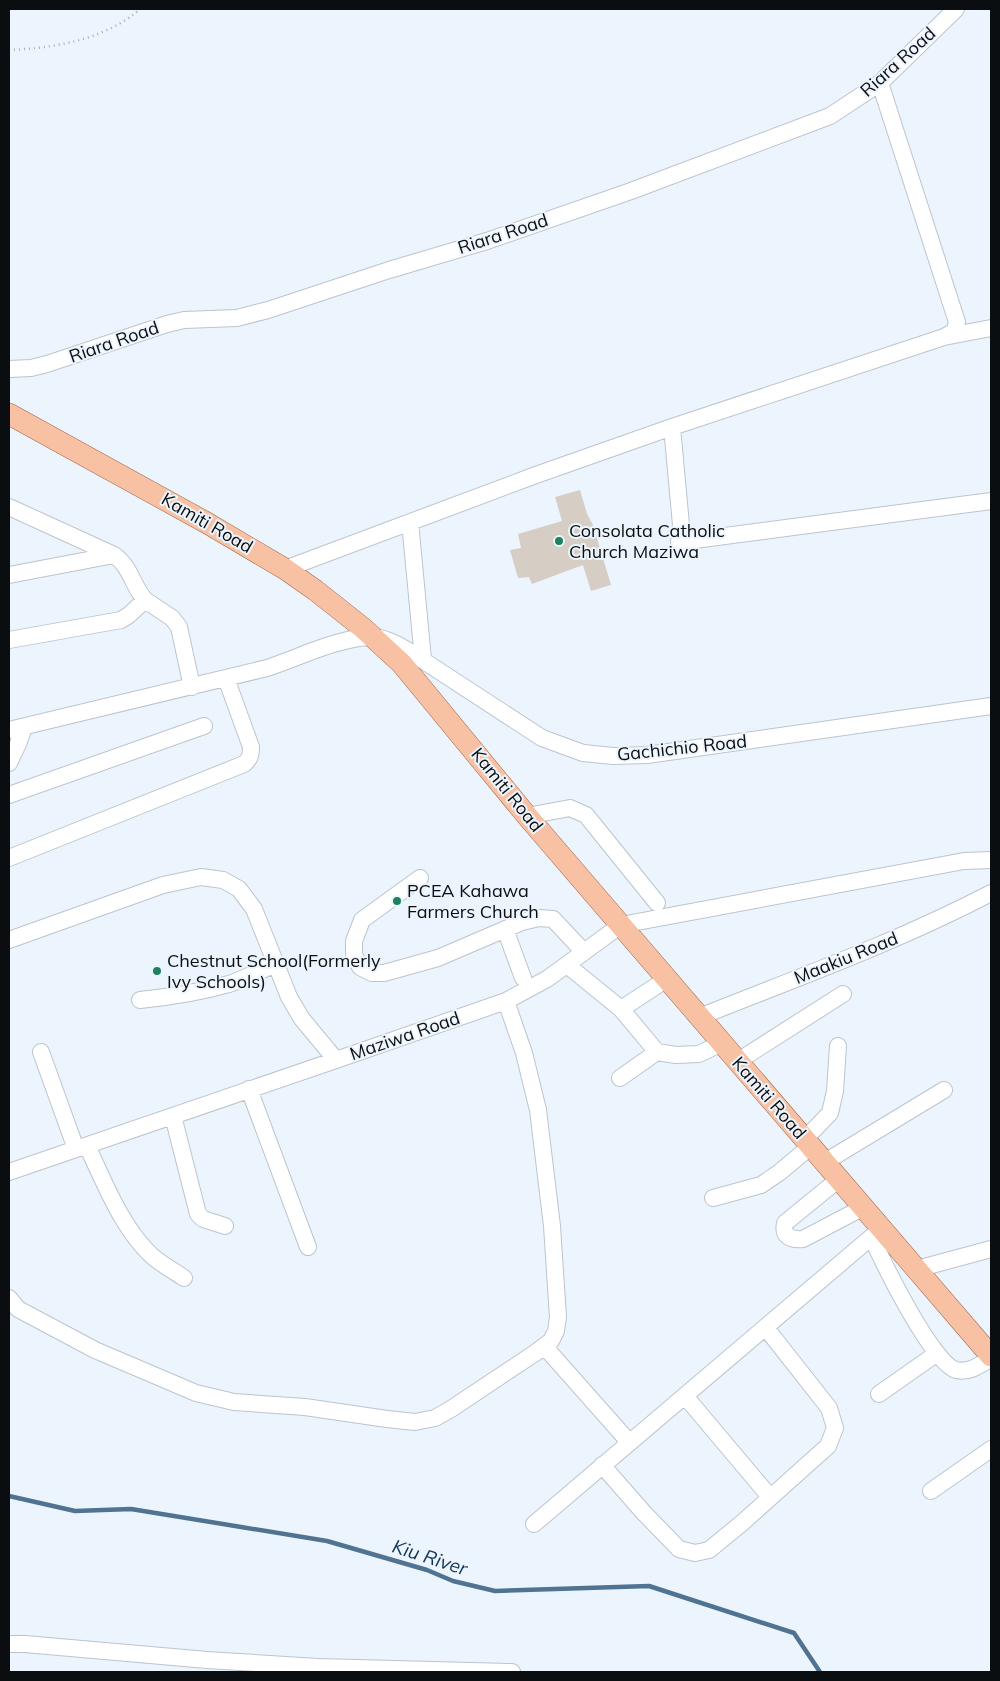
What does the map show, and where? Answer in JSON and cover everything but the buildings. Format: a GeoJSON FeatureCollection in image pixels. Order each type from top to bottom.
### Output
{"type":"FeatureCollection","features":[{"type":"Feature","properties":{"kind":"main road","name":"Kamiti Road"},"geometry":{"type":"LineString","coordinates":[[9,414],[207,523],[285,569],[315,590],[402,664],[527,816],[864,1207],[877,1233],[917,1269],[991,1357]]}},
{"type":"Feature","properties":{"kind":"street","name":"Riara Road"},"geometry":{"type":"LineString","coordinates":[[9,369],[31,368],[47,364],[184,320],[237,318],[487,241],[631,191],[830,116],[880,83],[956,9]]}},
{"type":"Feature","properties":{"kind":"street"},"geometry":{"type":"LineString","coordinates":[[880,83],[957,322],[955,331],[944,337]]}},
{"type":"Feature","properties":{"kind":"street"},"geometry":{"type":"LineString","coordinates":[[285,569],[672,426],[944,337],[991,328]]}},
{"type":"Feature","properties":{"kind":"street"},"geometry":{"type":"LineString","coordinates":[[672,426],[682,525],[679,542],[991,501]]}},
{"type":"Feature","properties":{"kind":"street"},"geometry":{"type":"LineString","coordinates":[[9,507],[114,555],[124,563],[136,590],[144,600],[172,618],[179,627],[192,687]]}},
{"type":"Feature","properties":{"kind":"street"},"geometry":{"type":"LineString","coordinates":[[410,522],[423,659]]}},
{"type":"Feature","properties":{"kind":"street"},"geometry":{"type":"LineString","coordinates":[[9,575],[114,555]]}},
{"type":"Feature","properties":{"kind":"street"},"geometry":{"type":"LineString","coordinates":[[9,640],[121,620],[144,600]]}},
{"type":"Feature","properties":{"kind":"street"},"geometry":{"type":"LineString","coordinates":[[9,762],[18,744],[16,729],[283,663],[320,647],[346,640],[372,637]]}},
{"type":"Feature","properties":{"kind":"street","name":"Gachichio Road"},"geometry":{"type":"LineString","coordinates":[[372,637],[390,641],[423,659],[542,738],[583,753],[613,756],[646,755],[991,706]]}},
{"type":"Feature","properties":{"kind":"street"},"geometry":{"type":"LineString","coordinates":[[9,858],[248,761],[251,747],[226,678]]}},
{"type":"Feature","properties":{"kind":"street"},"geometry":{"type":"LineString","coordinates":[[9,795],[204,726]]}},
{"type":"Feature","properties":{"kind":"street"},"geometry":{"type":"LineString","coordinates":[[527,816],[570,808],[586,815],[657,903]]}},
{"type":"Feature","properties":{"kind":"street"},"geometry":{"type":"LineString","coordinates":[[621,925],[964,861],[991,860]]}},
{"type":"Feature","properties":{"kind":"street","name":"Maziwa Road"},"geometry":{"type":"LineString","coordinates":[[9,940],[163,885],[201,876],[223,880],[239,889],[254,909],[290,997],[302,1019],[336,1060],[506,1001],[547,980],[621,925]]}},
{"type":"Feature","properties":{"kind":"street"},"geometry":{"type":"LineString","coordinates":[[420,878],[362,920],[354,941],[354,954],[360,967],[372,973],[384,973],[438,958],[522,922],[539,918],[553,919],[584,952]]}},
{"type":"Feature","properties":{"kind":"street","name":"Maakiu Road"},"geometry":{"type":"LineString","coordinates":[[699,1016],[944,918],[991,894]]}},
{"type":"Feature","properties":{"kind":"street"},"geometry":{"type":"LineString","coordinates":[[505,929],[522,978]]}},
{"type":"Feature","properties":{"kind":"street"},"geometry":{"type":"LineString","coordinates":[[140,1000],[167,998],[229,984],[264,968],[276,965]]}},
{"type":"Feature","properties":{"kind":"street"},"geometry":{"type":"LineString","coordinates":[[567,965],[621,1009],[657,1052],[676,1055],[699,1054],[722,1043]]}},
{"type":"Feature","properties":{"kind":"street"},"geometry":{"type":"LineString","coordinates":[[621,1009],[667,978]]}},
{"type":"Feature","properties":{"kind":"street"},"geometry":{"type":"LineString","coordinates":[[738,1061],[843,994]]}},
{"type":"Feature","properties":{"kind":"street"},"geometry":{"type":"LineString","coordinates":[[9,1298],[18,1309],[95,1350],[196,1393],[234,1402],[305,1407],[386,1420],[415,1422],[434,1418],[451,1409],[551,1341],[556,1331],[558,1316],[552,1226],[538,1110],[527,1062],[506,1001]]}},
{"type":"Feature","properties":{"kind":"street"},"geometry":{"type":"LineString","coordinates":[[814,1149],[830,1113],[835,1091],[838,1046]]}},
{"type":"Feature","properties":{"kind":"street"},"geometry":{"type":"LineString","coordinates":[[41,1052],[82,1147],[120,1213],[152,1256],[184,1278]]}},
{"type":"Feature","properties":{"kind":"street"},"geometry":{"type":"LineString","coordinates":[[620,1078],[657,1052]]}},
{"type":"Feature","properties":{"kind":"street"},"geometry":{"type":"LineString","coordinates":[[9,1172],[336,1060]]}},
{"type":"Feature","properties":{"kind":"street"},"geometry":{"type":"LineString","coordinates":[[249,1089],[308,1247]]}},
{"type":"Feature","properties":{"kind":"street"},"geometry":{"type":"LineString","coordinates":[[713,1198],[761,1185],[814,1149],[944,1090]]}},
{"type":"Feature","properties":{"kind":"street"},"geometry":{"type":"LineString","coordinates":[[173,1116],[198,1214],[203,1219],[225,1226]]}},
{"type":"Feature","properties":{"kind":"street"},"geometry":{"type":"LineString","coordinates":[[839,1179],[785,1223],[787,1237],[793,1240],[803,1239],[864,1207]]}},
{"type":"Feature","properties":{"kind":"street"},"geometry":{"type":"LineString","coordinates":[[534,1524],[877,1233],[890,1278],[936,1354],[954,1370],[970,1371],[991,1357]]}},
{"type":"Feature","properties":{"kind":"street"},"geometry":{"type":"LineString","coordinates":[[917,1269],[991,1249]]}},
{"type":"Feature","properties":{"kind":"street"},"geometry":{"type":"LineString","coordinates":[[602,1465],[678,1549],[695,1553],[709,1550],[828,1446],[835,1428],[829,1408],[766,1328]]}},
{"type":"Feature","properties":{"kind":"street"},"geometry":{"type":"LineString","coordinates":[[544,1346],[629,1442]]}},
{"type":"Feature","properties":{"kind":"street"},"geometry":{"type":"LineString","coordinates":[[879,1394],[936,1354]]}},
{"type":"Feature","properties":{"kind":"street"},"geometry":{"type":"LineString","coordinates":[[685,1396],[770,1497]]}},
{"type":"Feature","properties":{"kind":"street"},"geometry":{"type":"LineString","coordinates":[[931,1491],[991,1448]]}},
{"type":"Feature","properties":{"kind":"street"},"geometry":{"type":"LineString","coordinates":[[9,1644],[43,1645],[205,1666],[512,1672]]}},
{"type":"Feature","properties":{"kind":"path"},"geometry":{"type":"LineString","coordinates":[[9,50],[39,49],[92,37],[115,26],[140,9]]}},
{"type":"Feature","properties":{"kind":"waterway","name":"Kiu River"},"geometry":{"type":"LineString","coordinates":[[9,1496],[75,1511],[131,1509],[327,1541],[427,1570],[453,1581],[495,1591],[649,1586],[794,1633],[820,1672]]}},
{"type":"Feature","properties":{"kind":"place","name":"Consolata Catholic Church Maziwa"},"geometry":{"type":"Point","coordinates":[559,541]}},
{"type":"Feature","properties":{"kind":"place","name":"PCEA Kahawa Farmers Church"},"geometry":{"type":"Point","coordinates":[397,901]}},
{"type":"Feature","properties":{"kind":"place","name":"Chestnut School(Formerly Ivy Schools)"},"geometry":{"type":"Point","coordinates":[157,971]}}]}
